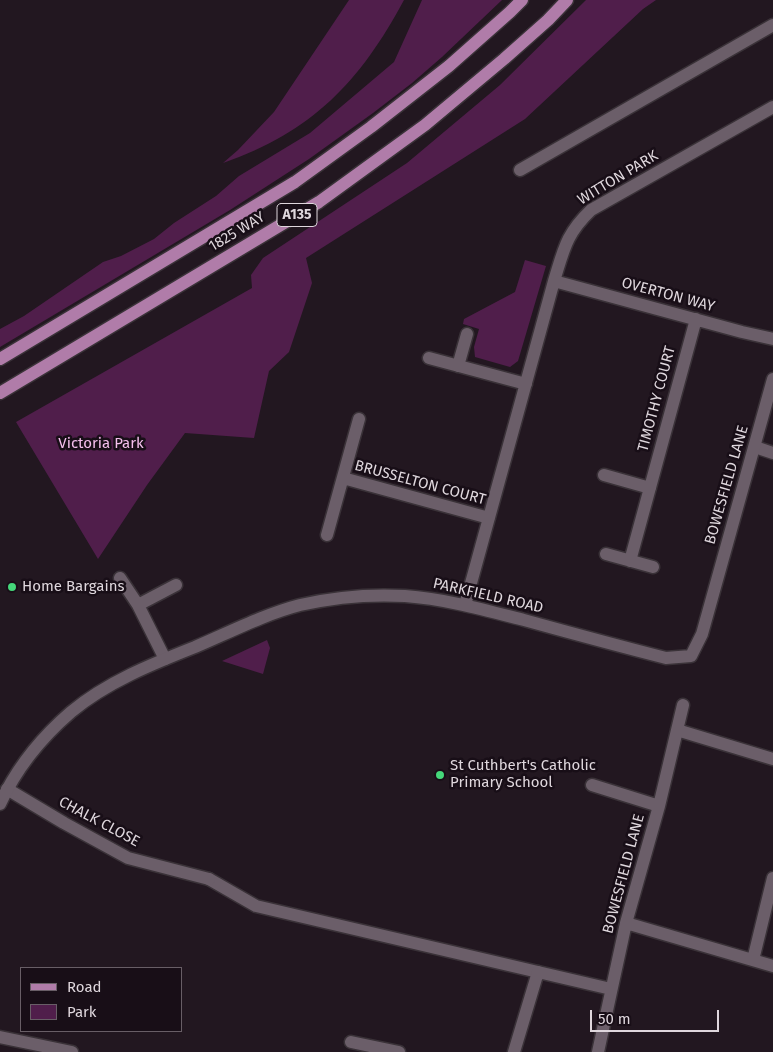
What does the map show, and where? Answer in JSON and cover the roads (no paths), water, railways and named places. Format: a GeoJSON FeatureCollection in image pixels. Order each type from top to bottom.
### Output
{"type":"FeatureCollection","features":[{"type":"Feature","properties":{"kind":"main road","name":"1825 WAY"},"geometry":{"type":"LineString","coordinates":[[0,359],[294,182],[372,128],[441,72],[522,0]]}},
{"type":"Feature","properties":{"kind":"main road","name":"1825 WAY"},"geometry":{"type":"LineString","coordinates":[[0,393],[319,202],[426,125],[548,20],[567,0]]}},
{"type":"Feature","properties":{"kind":"street"},"geometry":{"type":"LineString","coordinates":[[520,170],[773,26]]}},
{"type":"Feature","properties":{"kind":"street","name":"WITTON PARK"},"geometry":{"type":"LineString","coordinates":[[465,605],[554,281],[571,232],[591,210],[773,107]]}},
{"type":"Feature","properties":{"kind":"street","name":"OVERTON WAY"},"geometry":{"type":"LineString","coordinates":[[554,281],[773,339]]}},
{"type":"Feature","properties":{"kind":"street","name":"TIMOTHY COURT"},"geometry":{"type":"LineString","coordinates":[[630,561],[696,319]]}},
{"type":"Feature","properties":{"kind":"street"},"geometry":{"type":"LineString","coordinates":[[458,366],[467,334]]}},
{"type":"Feature","properties":{"kind":"street"},"geometry":{"type":"LineString","coordinates":[[429,358],[526,384]]}},
{"type":"Feature","properties":{"kind":"street","name":"BOWESFIELD LANE"},"geometry":{"type":"LineString","coordinates":[[692,656],[702,634],[773,379]]}},
{"type":"Feature","properties":{"kind":"street","name":"BRUSSELTON COURT"},"geometry":{"type":"LineString","coordinates":[[327,535],[359,419]]}},
{"type":"Feature","properties":{"kind":"street"},"geometry":{"type":"LineString","coordinates":[[755,447],[773,453]]}},
{"type":"Feature","properties":{"kind":"street"},"geometry":{"type":"LineString","coordinates":[[604,476],[650,488]]}},
{"type":"Feature","properties":{"kind":"street","name":"BRUSSELTON COURT"},"geometry":{"type":"LineString","coordinates":[[343,478],[489,518]]}},
{"type":"Feature","properties":{"kind":"street"},"geometry":{"type":"LineString","coordinates":[[606,554],[653,567]]}},
{"type":"Feature","properties":{"kind":"street"},"geometry":{"type":"LineString","coordinates":[[120,578],[138,605],[164,659]]}},
{"type":"Feature","properties":{"kind":"street"},"geometry":{"type":"LineString","coordinates":[[138,605],[176,584]]}},
{"type":"Feature","properties":{"kind":"street","name":"PARKFIELD ROAD"},"geometry":{"type":"LineString","coordinates":[[0,804],[7,789],[36,747],[52,729],[72,711],[113,683],[164,659],[277,613],[324,600],[348,596],[378,595],[431,599],[465,605],[666,658],[692,656]]}},
{"type":"Feature","properties":{"kind":"street","name":"BOWESFIELD LANE"},"geometry":{"type":"LineString","coordinates":[[598,1052],[626,923],[659,806],[683,705]]}},
{"type":"Feature","properties":{"kind":"street"},"geometry":{"type":"LineString","coordinates":[[677,730],[773,759]]}},
{"type":"Feature","properties":{"kind":"street"},"geometry":{"type":"LineString","coordinates":[[592,785],[659,806]]}},
{"type":"Feature","properties":{"kind":"street","name":"CHALK CLOSE"},"geometry":{"type":"LineString","coordinates":[[7,789],[128,858],[209,880],[256,906],[611,989]]}},
{"type":"Feature","properties":{"kind":"street"},"geometry":{"type":"LineString","coordinates":[[753,960],[773,878]]}},
{"type":"Feature","properties":{"kind":"street"},"geometry":{"type":"LineString","coordinates":[[626,923],[773,966]]}},
{"type":"Feature","properties":{"kind":"street"},"geometry":{"type":"LineString","coordinates":[[514,1052],[538,972]]}},
{"type":"Feature","properties":{"kind":"street"},"geometry":{"type":"LineString","coordinates":[[0,1037],[72,1052]]}},
{"type":"Feature","properties":{"kind":"street"},"geometry":{"type":"LineString","coordinates":[[351,1042],[399,1052]]}},
{"type":"Feature","properties":{"kind":"place","name":"Home Bargains"},"geometry":{"type":"Point","coordinates":[12,587]}},
{"type":"Feature","properties":{"kind":"place","name":"St Cuthbert's Catholic Primary School"},"geometry":{"type":"Point","coordinates":[440,775]}},
{"type":"Feature","properties":{"kind":"park label","name":"Victoria Park"},"geometry":{"type":"Point","coordinates":[101,444]}}]}
